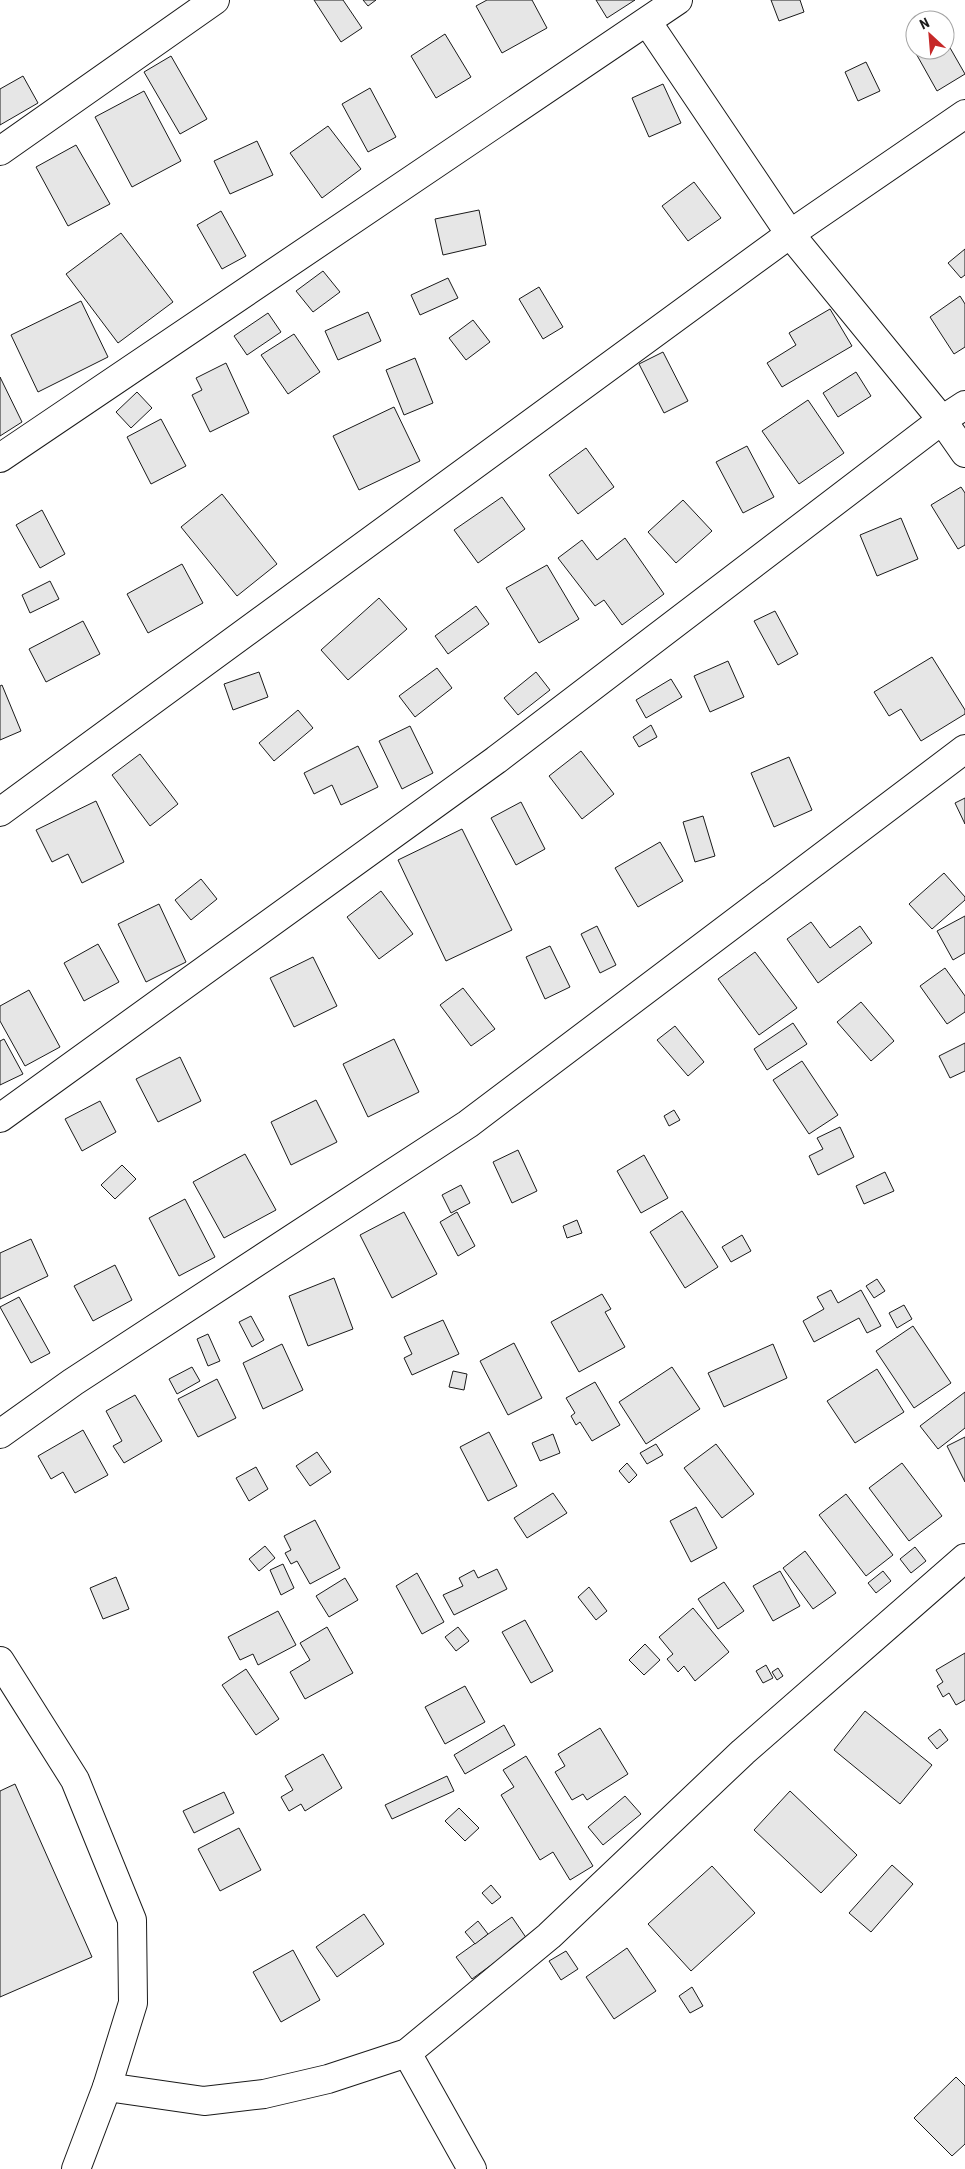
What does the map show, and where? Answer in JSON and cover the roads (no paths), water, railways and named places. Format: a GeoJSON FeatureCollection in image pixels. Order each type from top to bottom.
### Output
{"type":"FeatureCollection","features":[{"type":"Feature","properties":{"kind":"street"},"geometry":{"type":"LineString","coordinates":[[0,151],[215,0]]}},
{"type":"Feature","properties":{"kind":"street"},"geometry":{"type":"LineString","coordinates":[[0,458],[678,0]]}},
{"type":"Feature","properties":{"kind":"street"},"geometry":{"type":"LineString","coordinates":[[648,22],[790,234],[942,420],[965,453]]}},
{"type":"Feature","properties":{"kind":"street"},"geometry":{"type":"LineString","coordinates":[[0,812],[790,234],[965,114]]}},
{"type":"Feature","properties":{"kind":"street"},"geometry":{"type":"LineString","coordinates":[[0,1118],[496,760],[942,420],[965,405]]}},
{"type":"Feature","properties":{"kind":"street"},"geometry":{"type":"LineString","coordinates":[[0,1434],[81,1377],[468,1124],[965,749]]}},
{"type":"Feature","properties":{"kind":"street"},"geometry":{"type":"LineString","coordinates":[[107,2087],[204,2101],[264,2094],[328,2079],[407,2053],[549,1936],[743,1752],[965,1558]]}},
{"type":"Feature","properties":{"kind":"street"},"geometry":{"type":"LineString","coordinates":[[0,1661],[74,1780],[132,1920],[133,2003],[107,2087],[76,2169]]}},
{"type":"Feature","properties":{"kind":"street"},"geometry":{"type":"LineString","coordinates":[[407,2053],[472,2169]]}}]}
